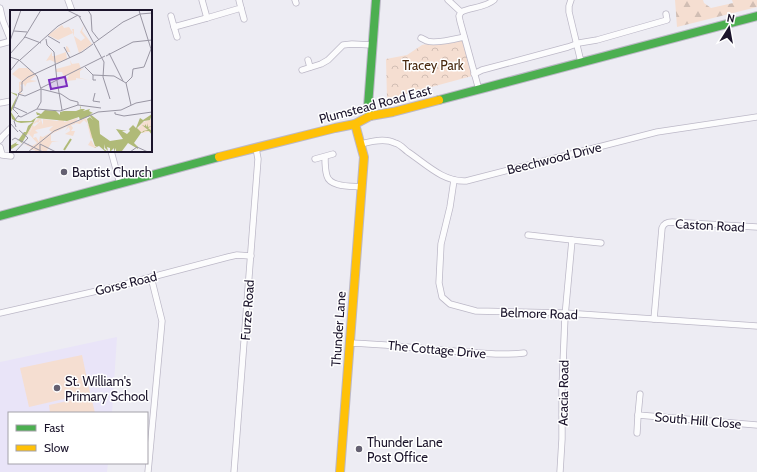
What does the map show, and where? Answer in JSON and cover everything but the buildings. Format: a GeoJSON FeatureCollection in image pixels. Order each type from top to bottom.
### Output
{"type":"FeatureCollection","features":[{"type":"Feature","properties":{"kind":"street"},"geometry":{"type":"LineString","coordinates":[[68,0],[72,10]]}},
{"type":"Feature","properties":{"kind":"street"},"geometry":{"type":"LineString","coordinates":[[202,0],[207,18]]}},
{"type":"Feature","properties":{"kind":"street"},"geometry":{"type":"LineString","coordinates":[[239,0],[244,19]]}},
{"type":"Feature","properties":{"kind":"street"},"geometry":{"type":"LineString","coordinates":[[370,116],[368,106],[376,0]]}},
{"type":"Feature","properties":{"kind":"street"},"geometry":{"type":"LineString","coordinates":[[448,0],[461,12]]}},
{"type":"Feature","properties":{"kind":"street"},"geometry":{"type":"LineString","coordinates":[[479,90],[459,16],[461,12],[465,10],[488,4],[494,0]]}},
{"type":"Feature","properties":{"kind":"street"},"geometry":{"type":"LineString","coordinates":[[571,0],[569,12],[580,62]]}},
{"type":"Feature","properties":{"kind":"street"},"geometry":{"type":"LineString","coordinates":[[0,8],[10,38]]}},
{"type":"Feature","properties":{"kind":"street"},"geometry":{"type":"LineString","coordinates":[[174,27],[241,8]]}},
{"type":"Feature","properties":{"kind":"street"},"geometry":{"type":"LineString","coordinates":[[171,16],[177,37]]}},
{"type":"Feature","properties":{"kind":"street","name":"Plumstead Road East"},"geometry":{"type":"LineString","coordinates":[[0,216],[213,158],[355,124],[370,116],[393,112],[479,90],[757,16]]}},
{"type":"Feature","properties":{"kind":"street"},"geometry":{"type":"LineString","coordinates":[[474,74],[482,70],[667,20]]}},
{"type":"Feature","properties":{"kind":"street"},"geometry":{"type":"LineString","coordinates":[[421,38],[428,42],[434,42],[464,37]]}},
{"type":"Feature","properties":{"kind":"street"},"geometry":{"type":"LineString","coordinates":[[0,44],[10,41]]}},
{"type":"Feature","properties":{"kind":"street"},"geometry":{"type":"LineString","coordinates":[[302,70],[321,64],[328,60],[343,46],[348,44],[372,45]]}},
{"type":"Feature","properties":{"kind":"street"},"geometry":{"type":"LineString","coordinates":[[308,60],[310,67]]}},
{"type":"Feature","properties":{"kind":"street"},"geometry":{"type":"LineString","coordinates":[[0,103],[10,101]]}},
{"type":"Feature","properties":{"kind":"street","name":"Beechwood Drive"},"geometry":{"type":"LineString","coordinates":[[361,144],[384,140],[396,143],[440,175],[459,181],[657,132],[757,117]]}},
{"type":"Feature","properties":{"kind":"street","name":"Thunder Lane"},"geometry":{"type":"LineString","coordinates":[[340,472],[364,157],[355,124]]}},
{"type":"Feature","properties":{"kind":"street"},"geometry":{"type":"LineString","coordinates":[[0,140],[10,129]]}},
{"type":"Feature","properties":{"kind":"street"},"geometry":{"type":"LineString","coordinates":[[0,147],[2,155],[11,156]]}},
{"type":"Feature","properties":{"kind":"street","name":"Furze Road"},"geometry":{"type":"LineString","coordinates":[[234,472],[258,159],[256,148]]}},
{"type":"Feature","properties":{"kind":"street"},"geometry":{"type":"LineString","coordinates":[[111,152],[120,184]]}},
{"type":"Feature","properties":{"kind":"street"},"geometry":{"type":"LineString","coordinates":[[315,159],[333,154]]}},
{"type":"Feature","properties":{"kind":"street"},"geometry":{"type":"LineString","coordinates":[[325,157],[327,177],[330,182],[361,187]]}},
{"type":"Feature","properties":{"kind":"street","name":"Belmore Road"},"geometry":{"type":"LineString","coordinates":[[454,180],[450,207],[441,244],[439,283],[442,297],[450,304],[476,310],[565,313],[757,326]]}},
{"type":"Feature","properties":{"kind":"street","name":"Caston Road"},"geometry":{"type":"LineString","coordinates":[[654,319],[662,228],[664,224],[667,222],[672,222],[757,227]]}},
{"type":"Feature","properties":{"kind":"street"},"geometry":{"type":"LineString","coordinates":[[528,235],[601,243]]}},
{"type":"Feature","properties":{"kind":"street","name":"Acacia Road"},"geometry":{"type":"LineString","coordinates":[[560,472],[565,313],[572,240]]}},
{"type":"Feature","properties":{"kind":"street","name":"Gorse Road"},"geometry":{"type":"LineString","coordinates":[[0,313],[110,288],[228,257],[237,255],[251,256]]}},
{"type":"Feature","properties":{"kind":"street"},"geometry":{"type":"LineString","coordinates":[[148,472],[162,321],[151,277]]}},
{"type":"Feature","properties":{"kind":"street","name":"The Cottage Drive"},"geometry":{"type":"LineString","coordinates":[[349,343],[509,355],[524,353]]}},
{"type":"Feature","properties":{"kind":"street","name":"South Hill Close"},"geometry":{"type":"LineString","coordinates":[[637,433],[640,394]]}},
{"type":"Feature","properties":{"kind":"street","name":"South Hill Close"},"geometry":{"type":"LineString","coordinates":[[638,415],[757,425]]}},
{"type":"Feature","properties":{"kind":"shaded area","name":"St. William's Primary School"},"geometry":{"type":"Polygon","coordinates":[[[117,337],[112,412],[8,412],[8,464],[108,464],[107,472],[0,472],[0,362],[117,337]]]}},
{"type":"Feature","properties":{"kind":"green space"},"geometry":{"type":"Polygon","coordinates":[[[675,0],[703,0],[704,3],[711,8],[733,3],[732,0],[757,0],[757,7],[677,27],[675,0]]]}},
{"type":"Feature","properties":{"kind":"green space","name":"Tracey Park"},"geometry":{"type":"Polygon","coordinates":[[[462,37],[472,76],[387,99],[386,59],[407,55],[422,45],[462,37]]]}},
{"type":"Feature","properties":{"kind":"green space"},"geometry":{"type":"Polygon","coordinates":[[[82,355],[90,393],[29,407],[20,368],[82,355]]]}},
{"type":"Feature","properties":{"kind":"green space"},"geometry":{"type":"Polygon","coordinates":[[[91,396],[95,412],[50,412],[49,405],[91,396]]]}},
{"type":"Feature","properties":{"kind":"traffic: fast"},"geometry":{"type":"LineString","coordinates":[[370,116],[368,106],[376,0]]}},
{"type":"Feature","properties":{"kind":"traffic: fast"},"geometry":{"type":"LineString","coordinates":[[439,100],[757,16]]}},
{"type":"Feature","properties":{"kind":"traffic: fast"},"geometry":{"type":"LineString","coordinates":[[0,216],[219,157]]}},
{"type":"Feature","properties":{"kind":"traffic: slow"},"geometry":{"type":"LineString","coordinates":[[219,157],[355,124],[370,116],[393,112],[439,100]]}},
{"type":"Feature","properties":{"kind":"traffic: slow"},"geometry":{"type":"LineString","coordinates":[[340,472],[364,157],[355,124]]}},
{"type":"Feature","properties":{"kind":"place","name":"Baptist Church"},"geometry":{"type":"Point","coordinates":[64,172]}},
{"type":"Feature","properties":{"kind":"place","name":"St. William's Primary School"},"geometry":{"type":"Point","coordinates":[57,388]}},
{"type":"Feature","properties":{"kind":"place","name":"Thunder Lane Post Office"},"geometry":{"type":"Point","coordinates":[359,449]}}]}
